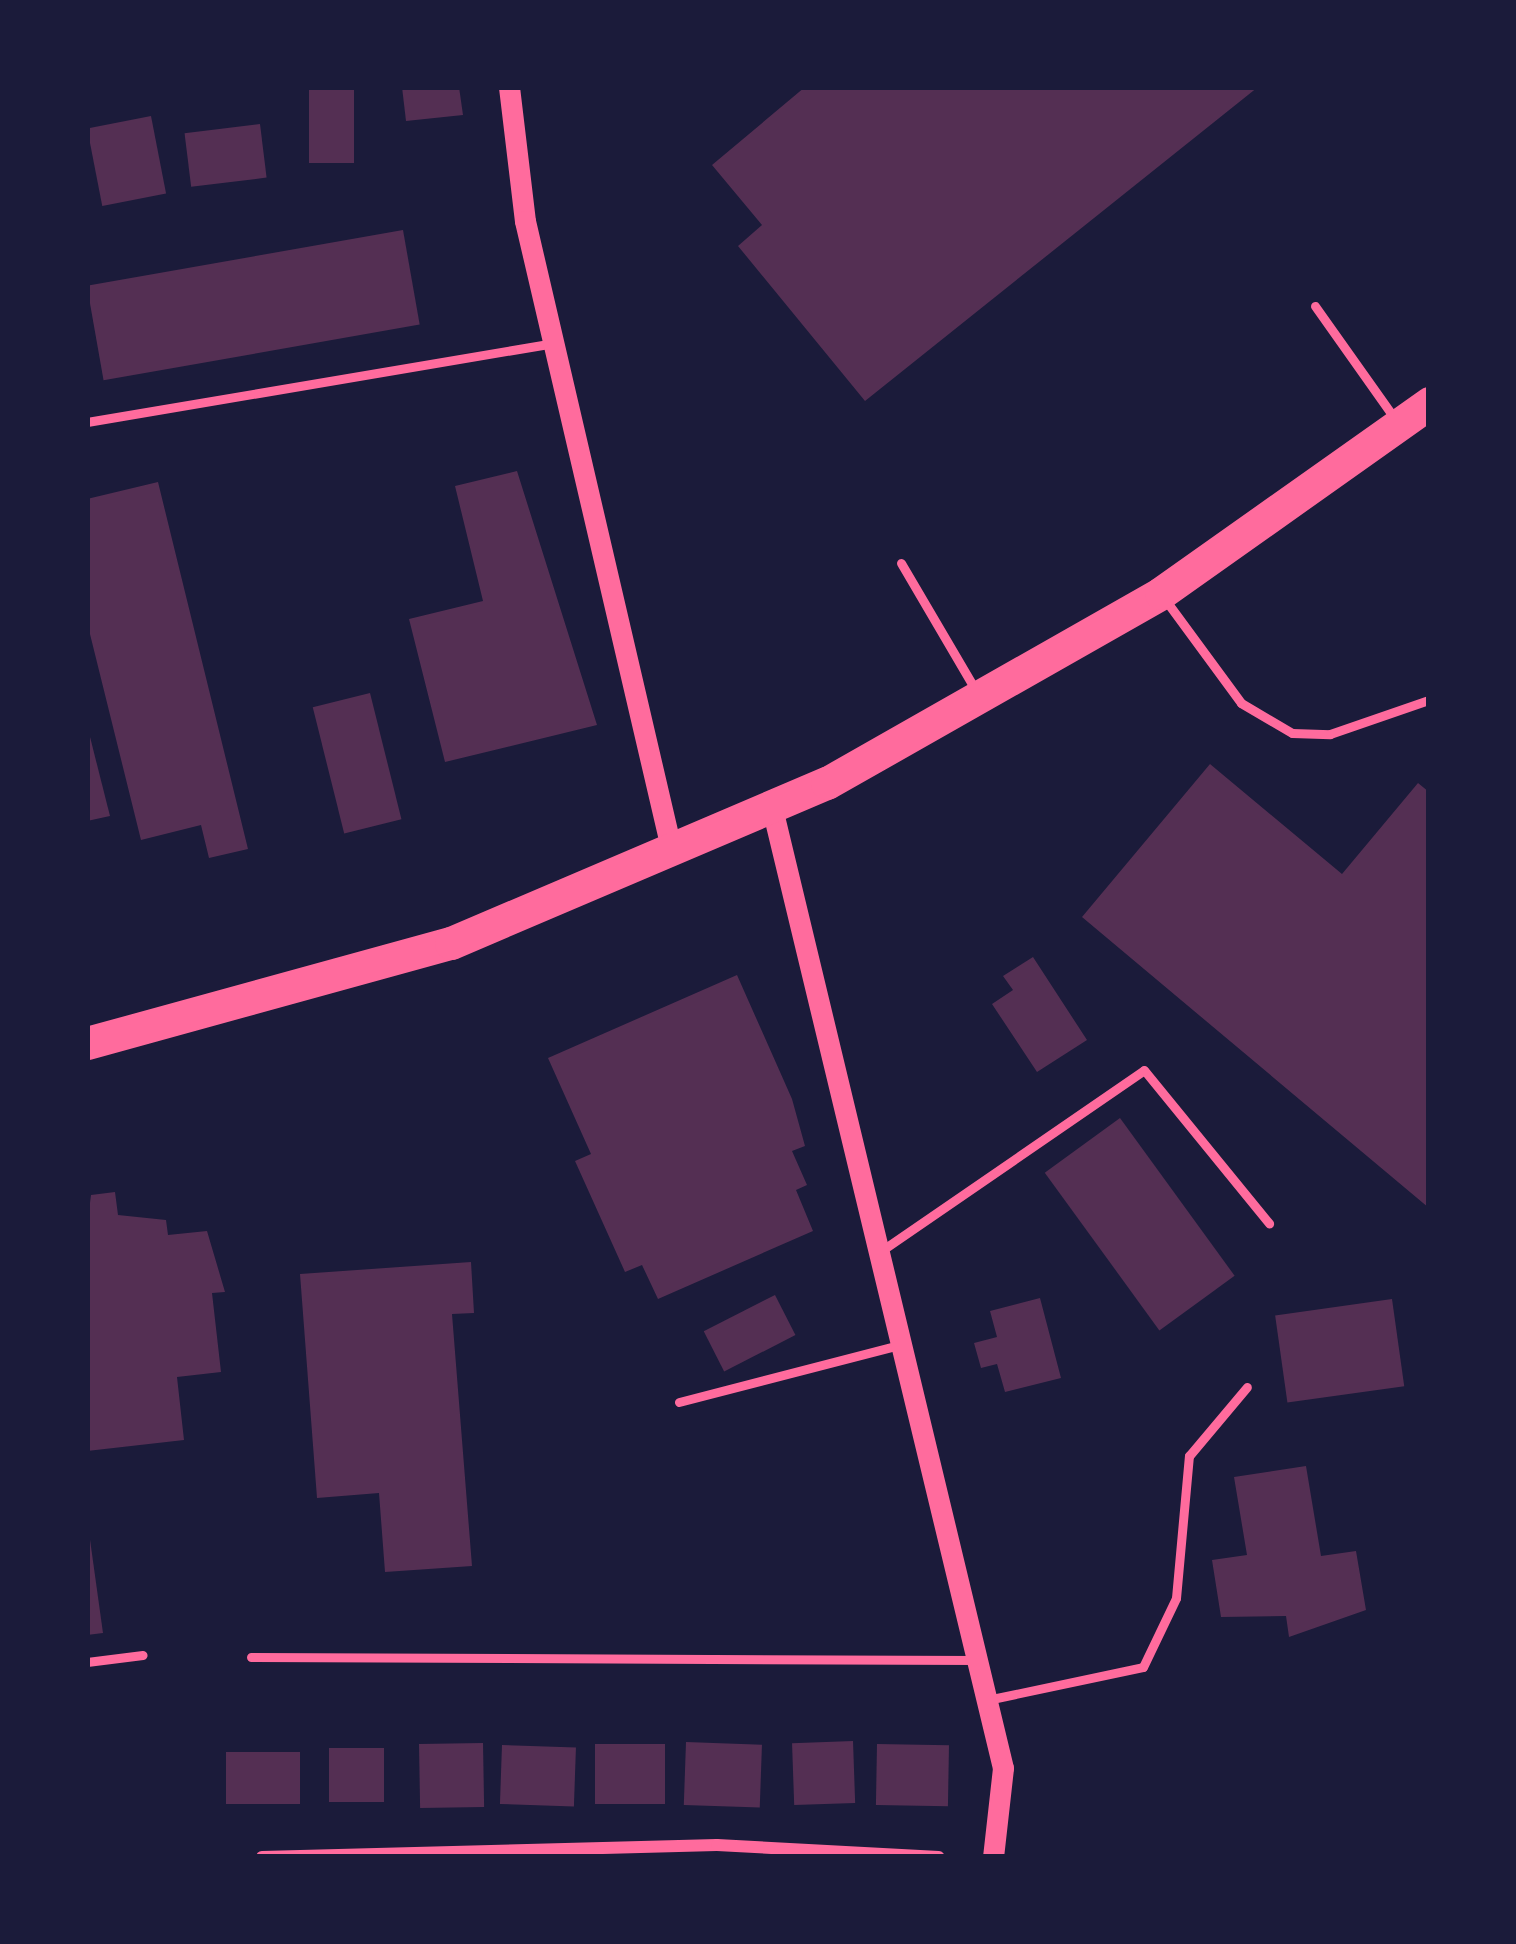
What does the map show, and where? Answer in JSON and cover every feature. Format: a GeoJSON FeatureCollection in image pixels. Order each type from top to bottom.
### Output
{"type":"FeatureCollection","features":[{"type":"Feature","properties":{"kind":"highway"},"geometry":{"type":"LineString","coordinates":[[87,1043],[427,951],[772,808],[981,701],[1161,593],[1429,403]]}},
{"type":"Feature","properties":{"kind":"street"},"geometry":{"type":"LineString","coordinates":[[509,87],[554,343],[672,852]]}},
{"type":"Feature","properties":{"kind":"street"},"geometry":{"type":"LineString","coordinates":[[772,808],[1003,1768],[993,1857]]}},
{"type":"Feature","properties":{"kind":"street"},"geometry":{"type":"LineString","coordinates":[[262,1857],[715,1851],[939,1857]]}},
{"type":"Feature","properties":{"kind":"lane"},"geometry":{"type":"LineString","coordinates":[[1315,306],[1400,425]]}},
{"type":"Feature","properties":{"kind":"lane"},"geometry":{"type":"LineString","coordinates":[[87,422],[554,343]]}},
{"type":"Feature","properties":{"kind":"lane"},"geometry":{"type":"LineString","coordinates":[[901,562],[981,701]]}},
{"type":"Feature","properties":{"kind":"lane"},"geometry":{"type":"LineString","coordinates":[[1161,593],[1241,703],[1292,733],[1330,734],[1429,700]]}},
{"type":"Feature","properties":{"kind":"lane"},"geometry":{"type":"LineString","coordinates":[[881,1251],[1144,1070],[1269,1223]]}},
{"type":"Feature","properties":{"kind":"lane"},"geometry":{"type":"LineString","coordinates":[[679,1402],[903,1344]]}},
{"type":"Feature","properties":{"kind":"lane"},"geometry":{"type":"LineString","coordinates":[[987,1700],[1143,1667],[1176,1598],[1189,1456],[1247,1387]]}},
{"type":"Feature","properties":{"kind":"lane"},"geometry":{"type":"LineString","coordinates":[[87,1662],[142,1655]]}},
{"type":"Feature","properties":{"kind":"lane"},"geometry":{"type":"LineString","coordinates":[[251,1657],[978,1660]]}},
{"type":"Feature","properties":{"kind":"building"},"geometry":{"type":"Polygon","coordinates":[[[309,87],[354,87],[354,163],[309,163],[309,87]]]}},
{"type":"Feature","properties":{"kind":"building"},"geometry":{"type":"Polygon","coordinates":[[[402,87],[459,87],[463,115],[406,121],[402,87]]]}},
{"type":"Feature","properties":{"kind":"building"},"geometry":{"type":"Polygon","coordinates":[[[805,87],[1258,87],[865,401],[738,246],[762,225],[712,165],[805,87]]]}},
{"type":"Feature","properties":{"kind":"building"},"geometry":{"type":"Polygon","coordinates":[[[151,116],[166,194],[102,206],[87,128],[151,116]]]}},
{"type":"Feature","properties":{"kind":"building"},"geometry":{"type":"Polygon","coordinates":[[[260,124],[267,178],[191,187],[185,133],[260,124]]]}},
{"type":"Feature","properties":{"kind":"building"},"geometry":{"type":"Polygon","coordinates":[[[403,230],[420,325],[104,380],[87,286],[403,230]]]}},
{"type":"Feature","properties":{"kind":"building"},"geometry":{"type":"Polygon","coordinates":[[[517,471],[597,725],[445,762],[409,619],[483,601],[455,486],[517,471]]]}},
{"type":"Feature","properties":{"kind":"building"},"geometry":{"type":"Polygon","coordinates":[[[158,482],[248,849],[209,858],[201,825],[141,840],[87,622],[87,499],[158,482]]]}},
{"type":"Feature","properties":{"kind":"building"},"geometry":{"type":"Polygon","coordinates":[[[370,693],[401,819],[344,833],[313,707],[370,693]]]}},
{"type":"Feature","properties":{"kind":"building"},"geometry":{"type":"Polygon","coordinates":[[[87,725],[110,816],[87,821],[87,725]]]}},
{"type":"Feature","properties":{"kind":"building"},"geometry":{"type":"Polygon","coordinates":[[[1210,764],[1342,874],[1418,783],[1429,792],[1429,1208],[1082,917],[1210,764]]]}},
{"type":"Feature","properties":{"kind":"building"},"geometry":{"type":"Polygon","coordinates":[[[1033,957],[1087,1040],[1037,1072],[992,1004],[1013,990],[1003,976],[1033,957]]]}},
{"type":"Feature","properties":{"kind":"building"},"geometry":{"type":"Polygon","coordinates":[[[737,975],[792,1099],[805,1146],[792,1151],[807,1185],[796,1190],[813,1231],[658,1299],[642,1265],[625,1272],[575,1161],[591,1154],[548,1058],[737,975]]]}},
{"type":"Feature","properties":{"kind":"building"},"geometry":{"type":"Polygon","coordinates":[[[1120,1118],[1235,1276],[1159,1330],[1045,1173],[1120,1118]]]}},
{"type":"Feature","properties":{"kind":"building"},"geometry":{"type":"Polygon","coordinates":[[[115,1192],[118,1215],[166,1220],[168,1235],[207,1231],[225,1292],[212,1293],[221,1372],[177,1377],[184,1440],[87,1451],[87,1226],[91,1195],[115,1192]]]}},
{"type":"Feature","properties":{"kind":"building"},"geometry":{"type":"Polygon","coordinates":[[[471,1262],[474,1313],[452,1314],[472,1566],[385,1572],[379,1493],[317,1498],[300,1274],[471,1262]]]}},
{"type":"Feature","properties":{"kind":"building"},"geometry":{"type":"Polygon","coordinates":[[[775,1295],[795,1335],[724,1371],[704,1331],[775,1295]]]}},
{"type":"Feature","properties":{"kind":"building"},"geometry":{"type":"Polygon","coordinates":[[[1040,1298],[1061,1378],[1005,1392],[997,1364],[981,1368],[974,1343],[997,1337],[990,1311],[1040,1298]]]}},
{"type":"Feature","properties":{"kind":"building"},"geometry":{"type":"Polygon","coordinates":[[[1392,1299],[1404,1386],[1287,1403],[1275,1315],[1392,1299]]]}},
{"type":"Feature","properties":{"kind":"building"},"geometry":{"type":"Polygon","coordinates":[[[1306,1466],[1321,1556],[1356,1551],[1366,1610],[1289,1637],[1286,1616],[1221,1617],[1212,1560],[1247,1555],[1234,1477],[1306,1466]]]}},
{"type":"Feature","properties":{"kind":"building"},"geometry":{"type":"Polygon","coordinates":[[[87,1518],[103,1633],[87,1635],[87,1518]]]}},
{"type":"Feature","properties":{"kind":"building"},"geometry":{"type":"Polygon","coordinates":[[[853,1741],[855,1803],[794,1805],[792,1743],[853,1741]]]}},
{"type":"Feature","properties":{"kind":"building"},"geometry":{"type":"Polygon","coordinates":[[[686,1742],[762,1745],[760,1808],[684,1805],[686,1742]]]}},
{"type":"Feature","properties":{"kind":"building"},"geometry":{"type":"Polygon","coordinates":[[[483,1743],[484,1807],[420,1808],[419,1744],[483,1743]]]}},
{"type":"Feature","properties":{"kind":"building"},"geometry":{"type":"Polygon","coordinates":[[[595,1744],[665,1744],[665,1804],[595,1804],[595,1744]]]}},
{"type":"Feature","properties":{"kind":"building"},"geometry":{"type":"Polygon","coordinates":[[[877,1744],[949,1745],[948,1806],[876,1805],[877,1744]]]}},
{"type":"Feature","properties":{"kind":"building"},"geometry":{"type":"Polygon","coordinates":[[[502,1745],[576,1748],[574,1807],[500,1804],[502,1745]]]}},
{"type":"Feature","properties":{"kind":"building"},"geometry":{"type":"Polygon","coordinates":[[[329,1748],[384,1748],[384,1802],[329,1802],[329,1748]]]}},
{"type":"Feature","properties":{"kind":"building"},"geometry":{"type":"Polygon","coordinates":[[[226,1752],[300,1752],[300,1804],[226,1804],[226,1752]]]}}]}
